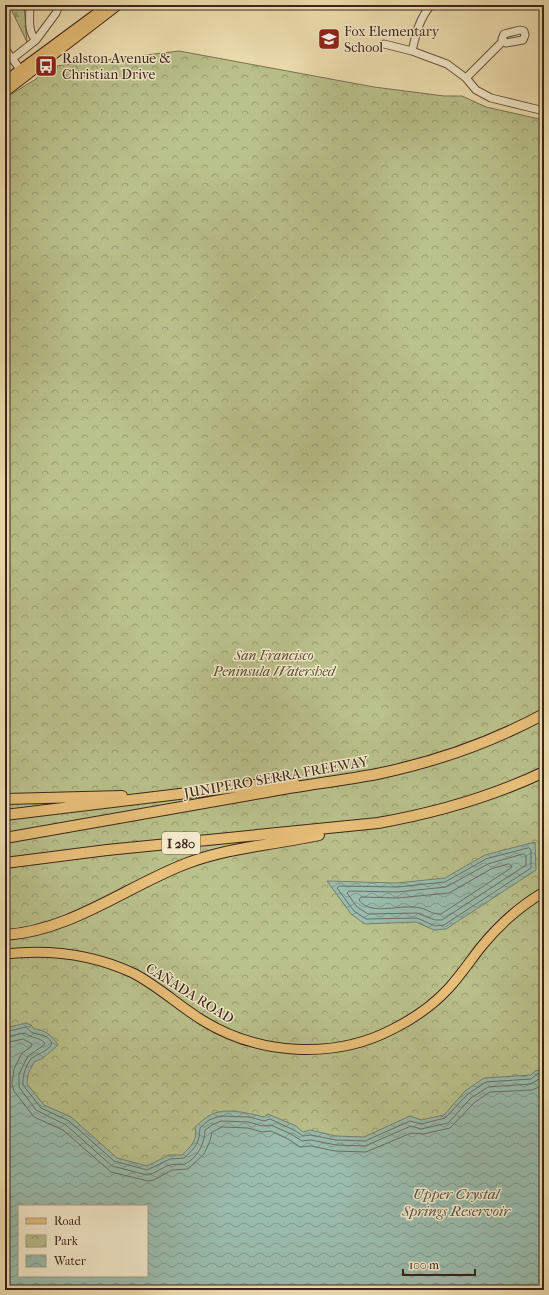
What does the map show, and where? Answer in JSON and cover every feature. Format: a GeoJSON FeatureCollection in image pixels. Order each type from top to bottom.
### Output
{"type":"FeatureCollection","features":[{"type":"Feature","properties":{"kind":"highway","name":"JUNIPERO SERRA FREEWAY"},"geometry":{"type":"LineString","coordinates":[[5,838],[305,785],[358,778],[419,764],[492,739],[544,714]]}},
{"type":"Feature","properties":{"kind":"highway","name":"I 280"},"geometry":{"type":"LineString","coordinates":[[5,863],[107,850],[357,826],[399,819],[460,804],[544,772]]}},
{"type":"Feature","properties":{"kind":"highway"},"geometry":{"type":"LineString","coordinates":[[5,799],[142,795],[213,790],[279,782],[305,785]]}},
{"type":"Feature","properties":{"kind":"highway"},"geometry":{"type":"LineString","coordinates":[[5,815],[213,790]]}},
{"type":"Feature","properties":{"kind":"highway"},"geometry":{"type":"LineString","coordinates":[[5,935],[30,932],[57,924],[165,872],[203,858],[232,850],[300,839],[357,826]]}},
{"type":"Feature","properties":{"kind":"main road"},"geometry":{"type":"LineString","coordinates":[[5,92],[23,73],[107,5]]}},
{"type":"Feature","properties":{"kind":"main road"},"geometry":{"type":"LineString","coordinates":[[5,82],[23,73],[118,5]]}},
{"type":"Feature","properties":{"kind":"main road","name":"CAÑADA ROAD"},"geometry":{"type":"LineString","coordinates":[[5,954],[54,952],[76,955],[105,962],[146,980],[204,1021],[233,1036],[274,1047],[304,1050],[322,1049],[339,1047],[375,1037],[392,1030],[422,1012],[448,989],[494,933],[514,914],[544,892]]}},
{"type":"Feature","properties":{"kind":"street"},"geometry":{"type":"LineString","coordinates":[[30,5],[30,29],[32,37],[36,40]]}},
{"type":"Feature","properties":{"kind":"street"},"geometry":{"type":"LineString","coordinates":[[12,58],[36,40],[56,13],[59,5]]}},
{"type":"Feature","properties":{"kind":"street"},"geometry":{"type":"LineString","coordinates":[[412,51],[420,21],[424,13],[431,5]]}},
{"type":"Feature","properties":{"kind":"street"},"geometry":{"type":"LineString","coordinates":[[466,78],[503,41]]}},
{"type":"Feature","properties":{"kind":"street"},"geometry":{"type":"LineString","coordinates":[[384,44],[412,51],[447,64],[466,78],[476,90],[490,98],[544,111]]}},
{"type":"Feature","properties":{"kind":"street"},"geometry":{"type":"LineString","coordinates":[[5,49],[23,73]]}},
{"type":"Feature","properties":{"kind":"green space"},"geometry":{"type":"Polygon","coordinates":[[[9,5],[24,5],[27,42],[9,5]]]}},
{"type":"Feature","properties":{"kind":"green space","name":"San Francisco Peninsula Watershed"},"geometry":{"type":"Polygon","coordinates":[[[179,51],[374,87],[444,96],[462,96],[486,107],[544,120],[544,1290],[5,1290],[5,98],[36,79],[46,68],[179,51]]]}},
{"type":"Feature","properties":{"kind":"water"},"geometry":{"type":"Polygon","coordinates":[[[535,842],[536,870],[446,929],[434,930],[416,922],[365,924],[351,914],[327,881],[397,883],[445,878],[485,855],[535,842]]]}},
{"type":"Feature","properties":{"kind":"water","name":"Upper Crystal Springs Reservoir"},"geometry":{"type":"Polygon","coordinates":[[[26,1023],[31,1025],[34,1029],[48,1034],[58,1045],[43,1058],[34,1062],[28,1074],[27,1084],[44,1105],[71,1117],[117,1158],[147,1166],[169,1155],[182,1155],[195,1140],[195,1127],[212,1114],[224,1111],[236,1111],[264,1117],[268,1114],[296,1126],[303,1132],[310,1130],[336,1136],[364,1137],[410,1116],[421,1120],[444,1115],[465,1091],[484,1078],[531,1075],[535,1071],[544,1069],[544,1290],[5,1290],[5,1028],[26,1023]]]}},
{"type":"Feature","properties":{"kind":"place","name":"Fox Elementary School"},"geometry":{"type":"Point","coordinates":[329,39]}},
{"type":"Feature","properties":{"kind":"place","name":"Ralston Avenue & Christian Drive"},"geometry":{"type":"Point","coordinates":[46,66]}}]}
